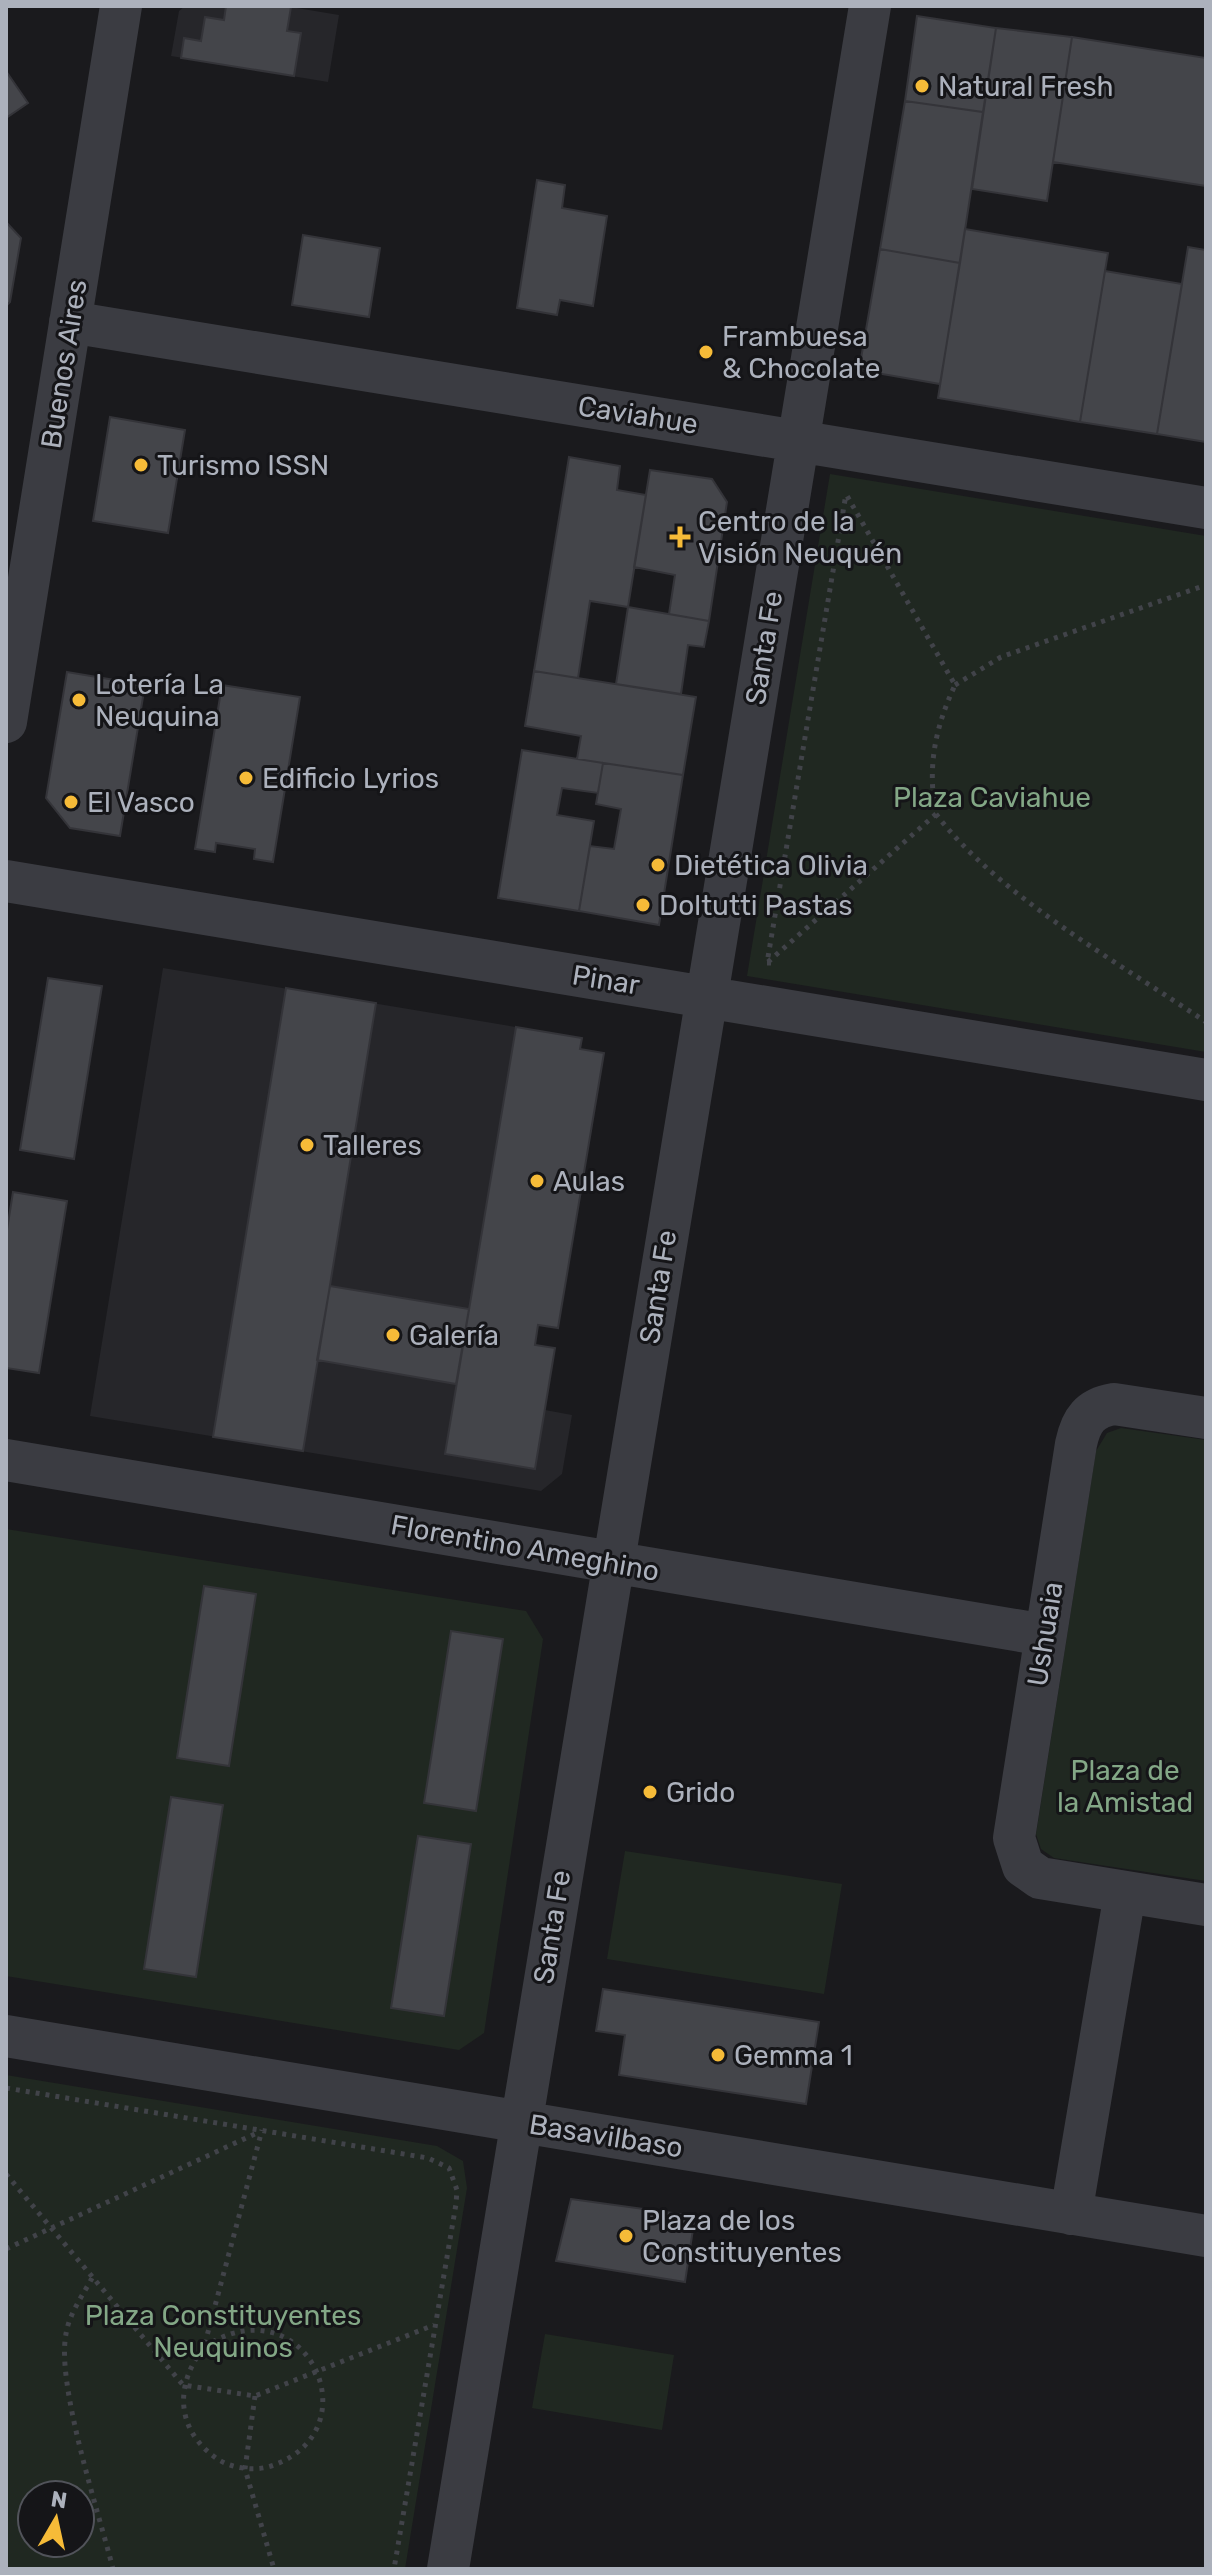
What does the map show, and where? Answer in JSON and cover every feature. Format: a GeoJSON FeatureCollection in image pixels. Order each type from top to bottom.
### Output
{"type":"FeatureCollection","features":[{"type":"Feature","properties":{"kind":"street","name":"Buenos Aires"},"geometry":{"type":"LineString","coordinates":[[6,722],[121,6]]}},
{"type":"Feature","properties":{"kind":"street","name":"Santa Fe"},"geometry":{"type":"LineString","coordinates":[[448,2569],[870,6]]}},
{"type":"Feature","properties":{"kind":"street","name":"Caviahue"},"geometry":{"type":"LineString","coordinates":[[70,322],[1206,508]]}},
{"type":"Feature","properties":{"kind":"street","name":"Pinar"},"geometry":{"type":"LineString","coordinates":[[6,881],[1206,1080]]}},
{"type":"Feature","properties":{"kind":"street","name":"Ushuaia"},"geometry":{"type":"LineString","coordinates":[[1205,1411],[1114,1404],[1100,1406],[1083,1422],[1076,1444],[1014,1826],[1015,1848],[1023,1866],[1040,1878],[1206,1905]]}},
{"type":"Feature","properties":{"kind":"street","name":"Florentino Ameghino"},"geometry":{"type":"LineString","coordinates":[[6,1460],[1045,1635]]}},
{"type":"Feature","properties":{"kind":"street"},"geometry":{"type":"LineString","coordinates":[[1071,2214],[1125,1893]]}},
{"type":"Feature","properties":{"kind":"street","name":"Basavilbaso"},"geometry":{"type":"LineString","coordinates":[[6,2036],[1206,2236]]}},
{"type":"Feature","properties":{"kind":"path"},"geometry":{"type":"LineString","coordinates":[[767,963],[846,494],[955,685]]}},
{"type":"Feature","properties":{"kind":"path"},"geometry":{"type":"LineString","coordinates":[[1206,585],[1001,657],[955,685],[933,745],[931,771],[936,814],[965,851],[1061,924],[1206,1022]]}},
{"type":"Feature","properties":{"kind":"path"},"geometry":{"type":"LineString","coordinates":[[767,963],[936,814]]}},
{"type":"Feature","properties":{"kind":"path"},"geometry":{"type":"LineString","coordinates":[[767,963],[783,965]]}},
{"type":"Feature","properties":{"kind":"path"},"geometry":{"type":"LineString","coordinates":[[6,2088],[428,2158],[449,2168],[457,2190],[456,2204],[394,2569]]}},
{"type":"Feature","properties":{"kind":"path"},"geometry":{"type":"LineString","coordinates":[[6,2249],[262,2130]]}},
{"type":"Feature","properties":{"kind":"path"},"geometry":{"type":"LineString","coordinates":[[204,2347],[262,2130]]}},
{"type":"Feature","properties":{"kind":"path"},"geometry":{"type":"LineString","coordinates":[[6,2174],[183,2385],[255,2396],[435,2325]]}},
{"type":"Feature","properties":{"kind":"path"},"geometry":{"type":"LineString","coordinates":[[93,2278],[66,2331],[64,2355],[68,2386],[113,2569]]}},
{"type":"Feature","properties":{"kind":"path"},"geometry":{"type":"LineString","coordinates":[[245,2328],[268,2330],[289,2338],[306,2352],[318,2371],[323,2391],[322,2412],[315,2432],[303,2449],[266,2468],[245,2469],[223,2463],[204,2449],[190,2431],[183,2409],[183,2385],[191,2364],[204,2347],[223,2335],[245,2328]]}},
{"type":"Feature","properties":{"kind":"path"},"geometry":{"type":"LineString","coordinates":[[255,2396],[245,2469],[274,2569]]}},
{"type":"Feature","properties":{"kind":"shaded area"},"geometry":{"type":"Polygon","coordinates":[[[185,6],[285,6],[339,15],[328,82],[171,56],[179,11],[185,6]]]}},
{"type":"Feature","properties":{"kind":"shaded area"},"geometry":{"type":"Polygon","coordinates":[[[163,968],[582,1038],[580,1049],[604,1053],[558,1328],[538,1325],[535,1344],[555,1348],[545,1410],[572,1415],[562,1474],[541,1491],[90,1416],[163,968]]]}},
{"type":"Feature","properties":{"kind":"green space","name":"Plaza Caviahue"},"geometry":{"type":"Polygon","coordinates":[[[830,474],[1206,536],[1206,1052],[747,976],[830,474]]]}},
{"type":"Feature","properties":{"kind":"green space","name":"Plaza de la Amistad"},"geometry":{"type":"Polygon","coordinates":[[[1121,1428],[1206,1440],[1206,1881],[1054,1858],[1041,1849],[1036,1834],[1096,1451],[1107,1433],[1121,1428]]]}},
{"type":"Feature","properties":{"kind":"green space"},"geometry":{"type":"Polygon","coordinates":[[[6,1529],[526,1611],[543,1639],[484,2033],[459,2050],[6,1976],[6,1529]]]}},
{"type":"Feature","properties":{"kind":"green space"},"geometry":{"type":"Polygon","coordinates":[[[625,1851],[842,1884],[824,1994],[607,1959],[625,1851]]]}},
{"type":"Feature","properties":{"kind":"green space","name":"Plaza Constituyentes Neuquinos"},"geometry":{"type":"Polygon","coordinates":[[[6,2075],[437,2146],[463,2161],[467,2188],[405,2569],[6,2569],[6,2075]]]}},
{"type":"Feature","properties":{"kind":"green space"},"geometry":{"type":"Polygon","coordinates":[[[545,2334],[674,2355],[662,2430],[532,2408],[545,2334]]]}},
{"type":"Feature","properties":{"kind":"building"},"geometry":{"type":"Polygon","coordinates":[[[226,6],[291,7],[287,31],[301,33],[294,76],[181,58],[184,38],[201,41],[205,17],[224,20],[226,6]]]}},
{"type":"Feature","properties":{"kind":"building"},"geometry":{"type":"Polygon","coordinates":[[[917,16],[996,28],[983,112],[905,101],[917,16]]]}},
{"type":"Feature","properties":{"kind":"building"},"geometry":{"type":"Polygon","coordinates":[[[996,28],[1072,37],[1047,201],[972,189],[996,28]]]}},
{"type":"Feature","properties":{"kind":"building"},"geometry":{"type":"Polygon","coordinates":[[[1072,37],[1206,58],[1206,186],[1053,162],[1072,37]]]}},
{"type":"Feature","properties":{"kind":"building"},"geometry":{"type":"Polygon","coordinates":[[[6,71],[28,103],[6,118],[6,71]]]}},
{"type":"Feature","properties":{"kind":"building"},"geometry":{"type":"Polygon","coordinates":[[[905,101],[983,112],[960,263],[880,249],[905,101]]]}},
{"type":"Feature","properties":{"kind":"building"},"geometry":{"type":"Polygon","coordinates":[[[537,180],[565,185],[562,208],[607,216],[593,306],[560,300],[557,315],[517,308],[537,180]]]}},
{"type":"Feature","properties":{"kind":"building"},"geometry":{"type":"Polygon","coordinates":[[[6,222],[21,238],[10,302],[6,306],[6,222]]]}},
{"type":"Feature","properties":{"kind":"building"},"geometry":{"type":"Polygon","coordinates":[[[965,229],[1108,253],[1080,422],[938,398],[965,229]]]}},
{"type":"Feature","properties":{"kind":"building"},"geometry":{"type":"Polygon","coordinates":[[[303,235],[380,248],[369,317],[292,305],[303,235]]]}},
{"type":"Feature","properties":{"kind":"building"},"geometry":{"type":"Polygon","coordinates":[[[1188,247],[1206,250],[1206,442],[1157,434],[1188,247]]]}},
{"type":"Feature","properties":{"kind":"building"},"geometry":{"type":"Polygon","coordinates":[[[880,249],[960,263],[940,384],[859,370],[880,249]]]}},
{"type":"Feature","properties":{"kind":"building"},"geometry":{"type":"Polygon","coordinates":[[[1105,271],[1182,284],[1157,434],[1080,422],[1105,271]]]}},
{"type":"Feature","properties":{"kind":"building","name":"Turismo ISSN"},"geometry":{"type":"Polygon","coordinates":[[[110,417],[185,430],[168,533],[93,521],[110,417]]]}},
{"type":"Feature","properties":{"kind":"building"},"geometry":{"type":"Polygon","coordinates":[[[569,457],[620,466],[617,490],[646,495],[628,607],[590,601],[578,678],[534,671],[569,457]]]}},
{"type":"Feature","properties":{"kind":"building","name":"Centro de la Visión Neuquén"},"geometry":{"type":"Polygon","coordinates":[[[650,470],[712,479],[727,502],[709,621],[669,614],[675,575],[634,567],[650,470]]]}},
{"type":"Feature","properties":{"kind":"building"},"geometry":{"type":"Polygon","coordinates":[[[628,607],[709,621],[704,647],[688,645],[681,694],[616,684],[628,607]]]}},
{"type":"Feature","properties":{"kind":"building"},"geometry":{"type":"Polygon","coordinates":[[[534,671],[696,697],[683,775],[577,759],[581,736],[525,726],[534,671]]]}},
{"type":"Feature","properties":{"kind":"building"},"geometry":{"type":"Polygon","coordinates":[[[67,672],[145,685],[120,836],[70,828],[46,798],[67,672]]]}},
{"type":"Feature","properties":{"kind":"building","name":"Edificio Lyrios"},"geometry":{"type":"Polygon","coordinates":[[[222,685],[300,697],[273,862],[254,859],[255,849],[216,843],[215,852],[195,849],[222,685]]]}},
{"type":"Feature","properties":{"kind":"building"},"geometry":{"type":"Polygon","coordinates":[[[522,750],[603,763],[598,793],[562,788],[557,815],[594,821],[579,911],[498,898],[522,750]]]}},
{"type":"Feature","properties":{"kind":"building"},"geometry":{"type":"Polygon","coordinates":[[[603,763],[683,775],[659,925],[579,911],[590,846],[614,849],[621,809],[596,804],[603,763]]]}},
{"type":"Feature","properties":{"kind":"building"},"geometry":{"type":"Polygon","coordinates":[[[48,978],[102,986],[74,1159],[20,1150],[48,978]]]}},
{"type":"Feature","properties":{"kind":"building","name":"Talleres"},"geometry":{"type":"Polygon","coordinates":[[[286,988],[376,1003],[303,1451],[213,1437],[286,988]]]}},
{"type":"Feature","properties":{"kind":"building","name":"Aulas"},"geometry":{"type":"Polygon","coordinates":[[[516,1027],[582,1038],[580,1049],[604,1053],[558,1328],[538,1325],[535,1345],[555,1348],[535,1469],[445,1454],[516,1027]]]}},
{"type":"Feature","properties":{"kind":"building"},"geometry":{"type":"Polygon","coordinates":[[[13,1192],[67,1201],[39,1373],[6,1368],[6,1236],[13,1192]]]}},
{"type":"Feature","properties":{"kind":"building","name":"Galería"},"geometry":{"type":"Polygon","coordinates":[[[330,1286],[469,1309],[456,1384],[317,1360],[330,1286]]]}},
{"type":"Feature","properties":{"kind":"building"},"geometry":{"type":"Polygon","coordinates":[[[204,1586],[256,1594],[229,1766],[177,1758],[204,1586]]]}},
{"type":"Feature","properties":{"kind":"building"},"geometry":{"type":"Polygon","coordinates":[[[451,1631],[503,1639],[476,1811],[424,1803],[451,1631]]]}},
{"type":"Feature","properties":{"kind":"building"},"geometry":{"type":"Polygon","coordinates":[[[171,1797],[223,1805],[196,1977],[144,1969],[171,1797]]]}},
{"type":"Feature","properties":{"kind":"building"},"geometry":{"type":"Polygon","coordinates":[[[418,1836],[471,1844],[444,2016],[391,2008],[418,1836]]]}},
{"type":"Feature","properties":{"kind":"building","name":"Gemma 1"},"geometry":{"type":"Polygon","coordinates":[[[603,1989],[819,2022],[806,2104],[619,2075],[625,2035],[596,2031],[603,1989]]]}},
{"type":"Feature","properties":{"kind":"building","name":"Plaza de los Constituyentes"},"geometry":{"type":"Polygon","coordinates":[[[571,2199],[695,2216],[685,2282],[556,2261],[571,2199]]]}},
{"type":"Feature","properties":{"kind":"place","name":"Natural Fresh"},"geometry":{"type":"Point","coordinates":[922,86]}},
{"type":"Feature","properties":{"kind":"place","name":"Frambuesa & Chocolate"},"geometry":{"type":"Point","coordinates":[706,352]}},
{"type":"Feature","properties":{"kind":"place","name":"Turismo ISSN"},"geometry":{"type":"Point","coordinates":[141,465]}},
{"type":"Feature","properties":{"kind":"place","name":"Centro de la Visión Neuquén"},"geometry":{"type":"Point","coordinates":[680,537]}},
{"type":"Feature","properties":{"kind":"place","name":"Lotería La Neuquina"},"geometry":{"type":"Point","coordinates":[79,700]}},
{"type":"Feature","properties":{"kind":"place","name":"Edificio Lyrios"},"geometry":{"type":"Point","coordinates":[246,778]}},
{"type":"Feature","properties":{"kind":"place","name":"El Vasco"},"geometry":{"type":"Point","coordinates":[71,802]}},
{"type":"Feature","properties":{"kind":"place","name":"Dietética Olivia"},"geometry":{"type":"Point","coordinates":[658,865]}},
{"type":"Feature","properties":{"kind":"place","name":"Doltutti Pastas"},"geometry":{"type":"Point","coordinates":[643,905]}},
{"type":"Feature","properties":{"kind":"place","name":"Talleres"},"geometry":{"type":"Point","coordinates":[307,1145]}},
{"type":"Feature","properties":{"kind":"place","name":"Aulas"},"geometry":{"type":"Point","coordinates":[537,1181]}},
{"type":"Feature","properties":{"kind":"place","name":"Galería"},"geometry":{"type":"Point","coordinates":[393,1335]}},
{"type":"Feature","properties":{"kind":"place","name":"Grido"},"geometry":{"type":"Point","coordinates":[650,1792]}},
{"type":"Feature","properties":{"kind":"place","name":"Gemma 1"},"geometry":{"type":"Point","coordinates":[718,2055]}},
{"type":"Feature","properties":{"kind":"place","name":"Plaza de los Constituyentes"},"geometry":{"type":"Point","coordinates":[626,2236]}}]}
